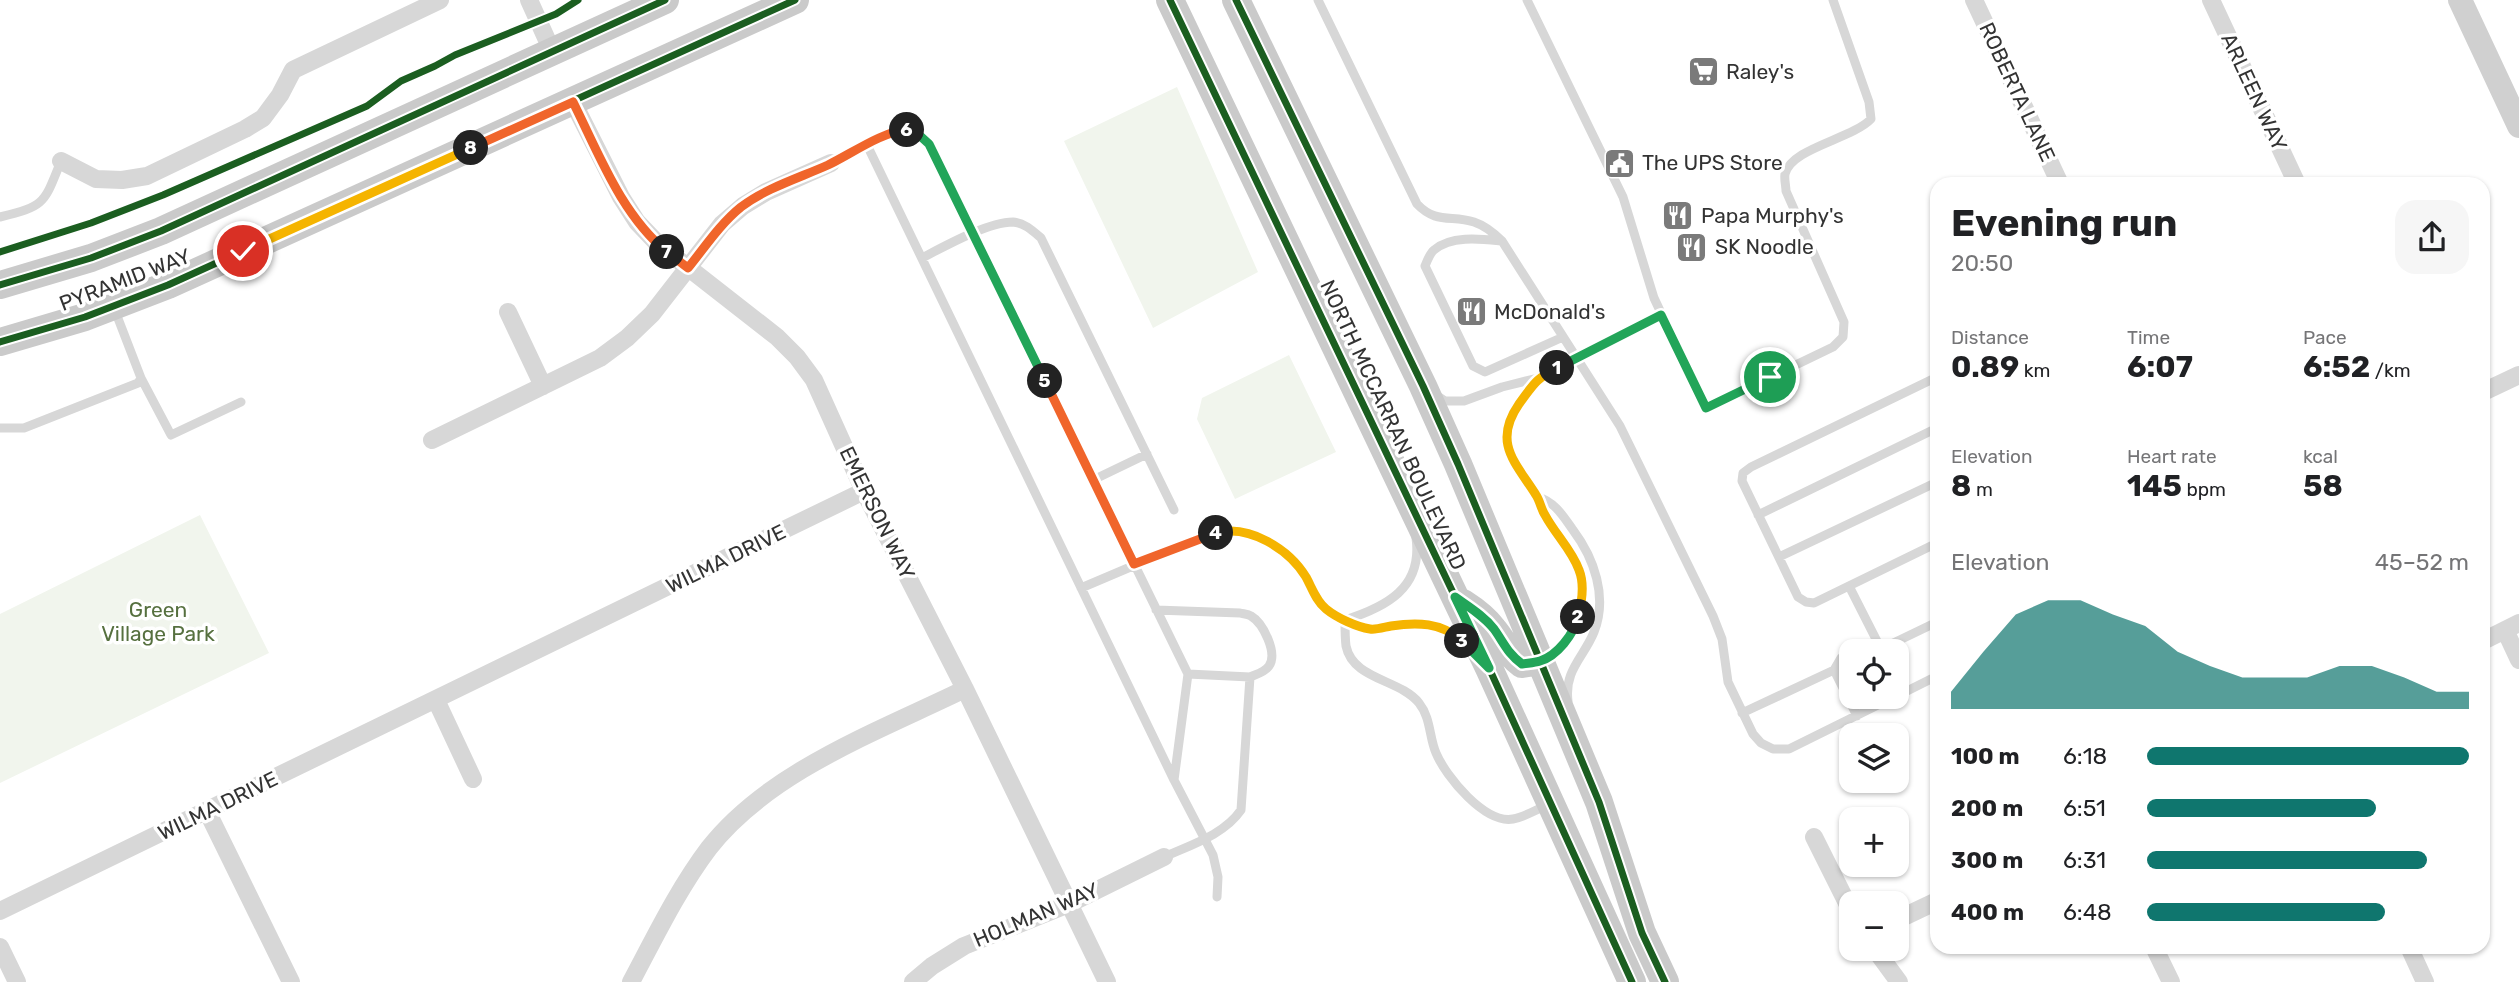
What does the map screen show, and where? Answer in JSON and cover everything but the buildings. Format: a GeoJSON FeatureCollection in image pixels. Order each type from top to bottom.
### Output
{"type":"FeatureCollection","features":[{"type":"Feature","properties":{"kind":"main road","name":"PYRAMID WAY"},"geometry":{"type":"LineString","coordinates":[[0,285],[91,258],[161,231],[665,0]]}},
{"type":"Feature","properties":{"kind":"main road","name":"PYRAMID WAY"},"geometry":{"type":"LineString","coordinates":[[0,342],[114,307],[168,285],[794,0]]}},
{"type":"Feature","properties":{"kind":"main road","name":"NORTH MCCARRAN BOULEVARD"},"geometry":{"type":"LineString","coordinates":[[1236,0],[1423,386],[1574,741],[1603,813],[1642,933],[1665,982]]}},
{"type":"Feature","properties":{"kind":"main road","name":"NORTH MCCARRAN BOULEVARD"},"geometry":{"type":"LineString","coordinates":[[1171,4],[1489,668],[1632,982]]}},
{"type":"Feature","properties":{"kind":"main road"},"geometry":{"type":"LineString","coordinates":[[1455,597],[1479,614],[1493,628],[1510,655],[1522,664],[1541,661]]}},
{"type":"Feature","properties":{"kind":"street"},"geometry":{"type":"LineString","coordinates":[[61,160],[96,179],[122,180],[147,176],[245,129],[262,118],[280,95],[293,70],[440,0]]}},
{"type":"Feature","properties":{"kind":"street"},"geometry":{"type":"LineString","coordinates":[[528,0],[552,51]]}},
{"type":"Feature","properties":{"kind":"street","name":"ROBERTA LANE"},"geometry":{"type":"LineString","coordinates":[[1974,0],[2057,177]]}},
{"type":"Feature","properties":{"kind":"street","name":"ARLEEN WAY"},"geometry":{"type":"LineString","coordinates":[[2211,0],[2294,177]]}},
{"type":"Feature","properties":{"kind":"street"},"geometry":{"type":"LineString","coordinates":[[2460,0],[2519,125]]}},
{"type":"Feature","properties":{"kind":"street","name":"EMERSON WAY"},"geometry":{"type":"LineString","coordinates":[[573,102],[621,197],[637,222],[658,244],[777,337],[797,357],[814,380],[864,491],[965,689],[1107,982]]}},
{"type":"Feature","properties":{"kind":"street"},"geometry":{"type":"LineString","coordinates":[[432,440],[600,358],[627,338],[652,314],[723,224],[743,206],[766,192],[831,163]]}},
{"type":"Feature","properties":{"kind":"street"},"geometry":{"type":"LineString","coordinates":[[508,313],[543,386]]}},
{"type":"Feature","properties":{"kind":"street"},"geometry":{"type":"LineString","coordinates":[[2490,389],[2519,375]]}},
{"type":"Feature","properties":{"kind":"street","name":"WILMA DRIVE"},"geometry":{"type":"LineString","coordinates":[[0,911],[864,491]]}},
{"type":"Feature","properties":{"kind":"street"},"geometry":{"type":"LineString","coordinates":[[2490,637],[2512,627],[2519,660]]}},
{"type":"Feature","properties":{"kind":"street"},"geometry":{"type":"LineString","coordinates":[[631,982],[686,881],[711,846],[738,816],[769,790],[803,768],[965,689]]}},
{"type":"Feature","properties":{"kind":"street"},"geometry":{"type":"LineString","coordinates":[[436,700],[473,779]]}},
{"type":"Feature","properties":{"kind":"street"},"geometry":{"type":"LineString","coordinates":[[206,811],[290,982]]}},
{"type":"Feature","properties":{"kind":"street"},"geometry":{"type":"LineString","coordinates":[[1814,837],[1841,891]]}},
{"type":"Feature","properties":{"kind":"street","name":"HOLMAN WAY"},"geometry":{"type":"LineString","coordinates":[[914,982],[932,966],[964,946],[1069,904],[1164,857]]}},
{"type":"Feature","properties":{"kind":"street"},"geometry":{"type":"LineString","coordinates":[[1909,914],[1930,904]]}},
{"type":"Feature","properties":{"kind":"street"},"geometry":{"type":"LineString","coordinates":[[0,947],[17,982]]}},
{"type":"Feature","properties":{"kind":"street"},"geometry":{"type":"LineString","coordinates":[[2157,954],[2171,982]]}},
{"type":"Feature","properties":{"kind":"street"},"geometry":{"type":"LineString","coordinates":[[2412,954],[2425,982]]}},
{"type":"Feature","properties":{"kind":"street"},"geometry":{"type":"LineString","coordinates":[[1884,961],[1899,982]]}},
{"type":"Feature","properties":{"kind":"lane"},"geometry":{"type":"LineString","coordinates":[[1318,0],[1417,204],[1427,215],[1473,222],[1489,229],[1502,241],[1620,426],[1723,639],[1728,682],[1753,734],[1761,743],[1773,749],[1789,749],[1871,709]]}},
{"type":"Feature","properties":{"kind":"lane"},"geometry":{"type":"LineString","coordinates":[[1527,0],[1623,197],[1654,298],[1706,408],[1833,347],[1843,337],[1844,322],[1786,191],[1785,173],[1795,158],[1863,128],[1871,119],[1869,102],[1833,0]]}},
{"type":"Feature","properties":{"kind":"lane"},"geometry":{"type":"LineString","coordinates":[[831,163],[900,130],[911,130],[929,144],[1188,674],[1174,780]]}},
{"type":"Feature","properties":{"kind":"lane"},"geometry":{"type":"LineString","coordinates":[[867,145],[1174,780],[1213,855],[1218,877],[1217,897]]}},
{"type":"Feature","properties":{"kind":"lane"},"geometry":{"type":"LineString","coordinates":[[0,217],[30,209],[46,197],[61,160]]}},
{"type":"Feature","properties":{"kind":"lane"},"geometry":{"type":"LineString","coordinates":[[922,258],[973,233],[1015,222],[1028,227],[1041,238],[1174,510]]}},
{"type":"Feature","properties":{"kind":"lane"},"geometry":{"type":"LineString","coordinates":[[1502,241],[1473,239],[1452,242],[1433,250],[1425,266],[1473,366],[1485,372],[1563,337]]}},
{"type":"Feature","properties":{"kind":"lane"},"geometry":{"type":"LineString","coordinates":[[114,307],[141,378],[171,435],[241,402]]}},
{"type":"Feature","properties":{"kind":"lane"},"geometry":{"type":"LineString","coordinates":[[1423,386],[1445,401],[1464,401],[1538,378],[1661,315]]}},
{"type":"Feature","properties":{"kind":"lane"},"geometry":{"type":"LineString","coordinates":[[0,428],[23,428],[138,383],[141,378]]}},
{"type":"Feature","properties":{"kind":"lane"},"geometry":{"type":"LineString","coordinates":[[1538,378],[1512,415],[1507,433],[1509,452],[1580,571],[1583,597],[1577,624],[1563,644],[1541,661]]}},
{"type":"Feature","properties":{"kind":"lane"},"geometry":{"type":"LineString","coordinates":[[1930,380],[1751,467],[1743,473],[1742,481],[1798,597],[1805,602],[1814,603],[1930,546]]}},
{"type":"Feature","properties":{"kind":"lane"},"geometry":{"type":"LineString","coordinates":[[1758,515],[1930,431]]}},
{"type":"Feature","properties":{"kind":"lane"},"geometry":{"type":"LineString","coordinates":[[1093,480],[1147,454]]}},
{"type":"Feature","properties":{"kind":"lane"},"geometry":{"type":"LineString","coordinates":[[1779,557],[1930,485]]}},
{"type":"Feature","properties":{"kind":"lane"},"geometry":{"type":"LineString","coordinates":[[1538,498],[1548,500],[1579,537],[1591,557],[1598,581],[1599,610],[1594,632],[1577,657],[1567,692],[1574,741]]}},
{"type":"Feature","properties":{"kind":"lane"},"geometry":{"type":"LineString","coordinates":[[1345,620],[1390,602],[1407,582],[1416,564],[1417,544],[1411,503]]}},
{"type":"Feature","properties":{"kind":"lane"},"geometry":{"type":"LineString","coordinates":[[1081,588],[1200,537],[1230,529],[1255,536],[1278,547],[1305,575],[1316,597],[1326,609],[1345,620],[1372,630],[1411,623],[1432,624],[1456,636],[1489,668]]}},
{"type":"Feature","properties":{"kind":"lane"},"geometry":{"type":"LineString","coordinates":[[1849,586],[1875,639]]}},
{"type":"Feature","properties":{"kind":"lane"},"geometry":{"type":"LineString","coordinates":[[1156,610],[1240,613],[1252,616],[1273,654],[1271,664],[1251,677],[1188,674]]}},
{"type":"Feature","properties":{"kind":"lane"},"geometry":{"type":"LineString","coordinates":[[1345,620],[1346,647],[1351,659],[1362,669],[1402,688],[1419,703],[1427,716],[1436,753],[1446,772],[1478,807],[1499,818],[1513,819],[1552,803]]}},
{"type":"Feature","properties":{"kind":"lane"},"geometry":{"type":"LineString","coordinates":[[1902,639],[1930,625]]}},
{"type":"Feature","properties":{"kind":"lane"},"geometry":{"type":"LineString","coordinates":[[1834,670],[1839,661]]}},
{"type":"Feature","properties":{"kind":"lane"},"geometry":{"type":"LineString","coordinates":[[1742,713],[1834,670],[1839,670]]}},
{"type":"Feature","properties":{"kind":"lane"},"geometry":{"type":"LineString","coordinates":[[1834,670],[1857,716]]}},
{"type":"Feature","properties":{"kind":"lane"},"geometry":{"type":"LineString","coordinates":[[1164,857],[1233,822],[1241,810],[1251,677]]}},
{"type":"Feature","properties":{"kind":"lane"},"geometry":{"type":"LineString","coordinates":[[1909,690],[1930,679]]}},
{"type":"Feature","properties":{"kind":"green space"},"geometry":{"type":"Polygon","coordinates":[[[1177,87],[1258,272],[1153,328],[1064,141],[1177,87]]]}},
{"type":"Feature","properties":{"kind":"green space"},"geometry":{"type":"Polygon","coordinates":[[[1289,355],[1336,452],[1235,499],[1197,419],[1202,398],[1289,355]]]}},
{"type":"Feature","properties":{"kind":"green space","name":"Green Village Park"},"geometry":{"type":"Polygon","coordinates":[[[200,515],[269,653],[0,783],[0,614],[200,515]]]}},
{"type":"Feature","properties":{"kind":"cycle path"},"geometry":{"type":"LineString","coordinates":[[0,252],[91,223],[163,195],[367,106],[401,81],[455,55],[556,14],[578,0]]}},
{"type":"Feature","properties":{"kind":"cycle path"},"geometry":{"type":"LineString","coordinates":[[0,285],[91,258],[161,231],[665,0]]}},
{"type":"Feature","properties":{"kind":"cycle path"},"geometry":{"type":"LineString","coordinates":[[0,342],[85,317],[168,285],[795,0]]}},
{"type":"Feature","properties":{"kind":"cycle path"},"geometry":{"type":"LineString","coordinates":[[1170,0],[1489,668],[1632,982]]}},
{"type":"Feature","properties":{"kind":"cycle path"},"geometry":{"type":"LineString","coordinates":[[1236,0],[1458,464],[1599,802],[1642,933],[1665,982]]}},
{"type":"Feature","properties":{"kind":"place","name":"Raley's"},"geometry":{"type":"Point","coordinates":[1703,72]}},
{"type":"Feature","properties":{"kind":"place","name":"The UPS Store"},"geometry":{"type":"Point","coordinates":[1619,163]}},
{"type":"Feature","properties":{"kind":"place","name":"Papa Murphy's"},"geometry":{"type":"Point","coordinates":[1678,216]}},
{"type":"Feature","properties":{"kind":"place","name":"SK Noodle"},"geometry":{"type":"Point","coordinates":[1692,247]}},
{"type":"Feature","properties":{"kind":"place","name":"McDonald's"},"geometry":{"type":"Point","coordinates":[1471,312]}},
{"type":"Feature","properties":{"kind":"route"},"geometry":{"type":"LineString","coordinates":[[243,251],[573,102],[621,197],[637,222],[658,244],[688,268],[723,224],[743,206],[766,192],[900,130],[911,130],[929,144],[1134,564],[1200,537],[1230,529],[1255,536],[1278,547],[1305,575],[1316,597],[1326,609],[1345,620],[1372,630],[1411,623],[1432,624],[1456,636],[1489,668],[1455,597],[1493,628],[1510,655],[1522,664],[1541,661],[1563,644],[1577,624],[1583,597],[1580,571],[1509,452],[1507,433],[1512,415],[1538,378],[1661,315],[1706,408],[1770,377]]}}]}
